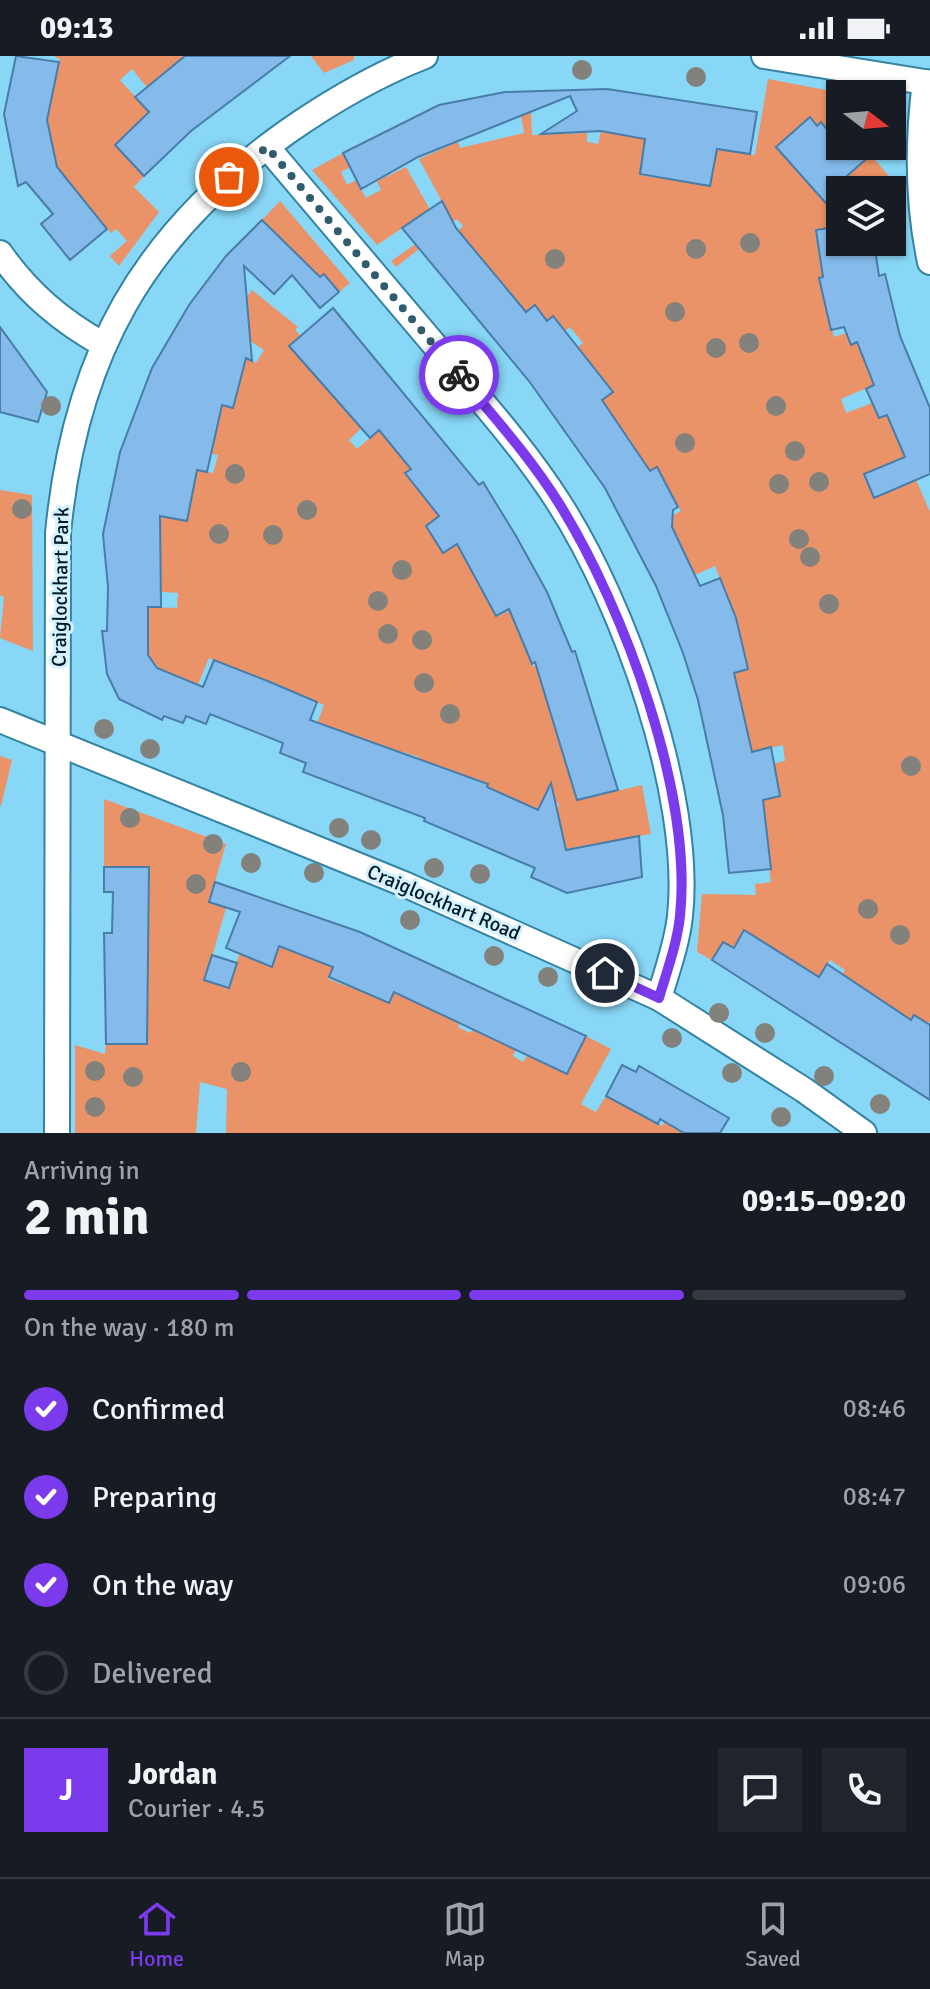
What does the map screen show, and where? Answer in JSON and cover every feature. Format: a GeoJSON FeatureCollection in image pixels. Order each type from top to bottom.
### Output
{"type":"FeatureCollection","features":[{"type":"Feature","properties":{"kind":"street","name":"Craiglockhart Park"},"geometry":{"type":"LineString","coordinates":[[57,1133],[58,533],[75,429],[104,345],[122,306],[158,250],[210,192],[267,147],[346,95],[425,56]]}},
{"type":"Feature","properties":{"kind":"street"},"geometry":{"type":"LineString","coordinates":[[764,56],[928,82],[918,172],[921,213],[930,262]]}},
{"type":"Feature","properties":{"kind":"street"},"geometry":{"type":"LineString","coordinates":[[267,147],[531,461],[574,527],[598,576],[621,629],[655,732],[678,827],[680,916],[659,998]]}},
{"type":"Feature","properties":{"kind":"street"},"geometry":{"type":"LineString","coordinates":[[0,253],[45,305],[104,345]]}},
{"type":"Feature","properties":{"kind":"street","name":"Craiglockhart Road"},"geometry":{"type":"LineString","coordinates":[[0,720],[418,890],[659,998],[804,1090],[864,1133]]}},
{"type":"Feature","properties":{"kind":"shaded area"},"geometry":{"type":"Polygon","coordinates":[[[53,56],[185,56],[159,102],[132,69],[120,80],[149,112],[115,145],[144,176],[134,187],[159,212],[119,266],[110,256],[127,241],[116,229],[111,233],[58,171],[46,112],[60,59],[53,56]]]}},
{"type":"Feature","properties":{"kind":"shaded area"},"geometry":{"type":"Polygon","coordinates":[[[311,56],[354,56],[354,60],[324,73],[311,56]]]}},
{"type":"Feature","properties":{"kind":"shaded area"},"geometry":{"type":"Polygon","coordinates":[[[768,79],[826,90],[826,127],[822,122],[817,126],[810,118],[784,156],[821,198],[826,194],[826,228],[817,230],[836,274],[819,278],[834,337],[846,333],[851,345],[857,342],[874,385],[841,399],[846,413],[872,403],[879,418],[887,415],[906,457],[874,498],[916,480],[930,512],[930,1021],[928,1024],[914,1015],[903,1032],[824,1003],[845,970],[830,960],[819,977],[791,959],[780,977],[772,972],[782,954],[745,930],[734,948],[723,942],[712,960],[697,952],[702,894],[756,895],[755,884],[771,882],[761,800],[780,796],[776,772],[755,768],[785,761],[783,745],[752,752],[732,673],[738,624],[715,566],[695,575],[674,531],[652,541],[647,530],[681,511],[657,468],[628,483],[641,459],[616,421],[595,434],[598,403],[613,391],[597,371],[582,382],[548,373],[583,343],[570,327],[565,331],[553,316],[547,321],[535,306],[526,312],[458,231],[463,226],[457,219],[453,222],[419,159],[458,142],[460,148],[524,133],[517,92],[530,91],[532,135],[587,133],[587,142],[598,144],[601,131],[645,139],[640,175],[655,178],[662,139],[695,183],[710,186],[717,149],[755,155],[768,79]]]}},
{"type":"Feature","properties":{"kind":"shaded area"},"geometry":{"type":"Polygon","coordinates":[[[343,153],[350,167],[341,172],[347,185],[356,180],[366,198],[381,190],[377,181],[406,167],[442,231],[396,267],[391,261],[433,232],[422,215],[377,245],[312,170],[343,153]]]}},
{"type":"Feature","properties":{"kind":"shaded area"},"geometry":{"type":"Polygon","coordinates":[[[865,160],[875,160],[889,176],[847,176],[865,160]]]}},
{"type":"Feature","properties":{"kind":"shaded area"},"geometry":{"type":"Polygon","coordinates":[[[280,201],[350,283],[339,292],[324,274],[304,290],[293,276],[290,278],[277,266],[292,250],[262,220],[280,201]]]}},
{"type":"Feature","properties":{"kind":"shaded area"},"geometry":{"type":"Polygon","coordinates":[[[252,290],[298,327],[295,330],[301,336],[290,346],[322,384],[370,420],[349,440],[357,449],[379,430],[446,511],[426,526],[444,553],[470,536],[485,571],[475,578],[496,617],[528,602],[515,623],[533,667],[556,659],[595,796],[642,785],[651,834],[566,849],[544,839],[559,804],[544,797],[533,822],[532,807],[486,791],[488,784],[475,778],[468,793],[442,767],[428,762],[423,773],[415,769],[419,757],[403,752],[398,763],[366,740],[312,737],[324,705],[209,658],[190,704],[148,655],[132,606],[177,608],[178,593],[150,591],[161,462],[213,473],[218,455],[211,454],[214,441],[204,400],[233,408],[216,340],[256,363],[264,350],[238,333],[237,310],[252,290]]]}},
{"type":"Feature","properties":{"kind":"shaded area"},"geometry":{"type":"Polygon","coordinates":[[[0,490],[32,495],[33,651],[0,638],[4,597],[0,595],[0,490]]]}},
{"type":"Feature","properties":{"kind":"shaded area"},"geometry":{"type":"Polygon","coordinates":[[[0,756],[12,760],[1,806],[0,806],[0,756]]]}},
{"type":"Feature","properties":{"kind":"shaded area"},"geometry":{"type":"Polygon","coordinates":[[[104,799],[226,844],[209,902],[226,908],[205,981],[229,988],[244,939],[241,954],[271,966],[280,946],[333,967],[328,979],[346,986],[394,992],[460,1023],[458,1027],[470,1033],[473,1029],[516,1049],[513,1056],[523,1062],[528,1054],[586,1036],[611,1049],[581,1104],[596,1112],[606,1096],[662,1126],[684,1092],[695,1099],[678,1129],[684,1133],[226,1133],[227,1089],[200,1082],[196,1133],[75,1133],[75,1045],[105,1054],[106,1044],[147,1044],[147,987],[128,957],[149,956],[149,867],[104,867],[104,799]]]}},
{"type":"Feature","properties":{"kind":"building"},"geometry":{"type":"Polygon","coordinates":[[[16,56],[59,62],[47,120],[57,167],[107,229],[70,260],[41,224],[53,214],[26,182],[18,186],[4,114],[16,56]]]}},
{"type":"Feature","properties":{"kind":"building"},"geometry":{"type":"Polygon","coordinates":[[[185,56],[290,56],[191,131],[144,176],[115,145],[149,112],[135,97],[185,56]]]}},
{"type":"Feature","properties":{"kind":"building"},"geometry":{"type":"Polygon","coordinates":[[[607,89],[757,112],[750,154],[717,149],[710,186],[640,174],[645,139],[601,131],[541,134],[577,111],[570,96],[418,157],[361,189],[343,153],[439,105],[505,92],[607,89]]]}},
{"type":"Feature","properties":{"kind":"building"},"geometry":{"type":"Polygon","coordinates":[[[810,117],[817,126],[821,122],[826,128],[826,160],[865,160],[847,176],[826,176],[826,203],[776,147],[810,117]]]}},
{"type":"Feature","properties":{"kind":"building"},"geometry":{"type":"Polygon","coordinates":[[[442,201],[456,228],[526,312],[535,305],[547,321],[553,316],[613,392],[602,400],[650,471],[657,467],[678,507],[673,510],[672,527],[700,586],[720,578],[736,618],[748,669],[734,673],[752,752],[771,747],[780,796],[763,800],[771,869],[729,873],[723,815],[698,700],[683,653],[656,586],[605,488],[529,381],[402,228],[442,201]]]}},
{"type":"Feature","properties":{"kind":"building"},"geometry":{"type":"Polygon","coordinates":[[[262,220],[320,277],[324,274],[339,292],[320,308],[292,275],[274,294],[244,266],[252,361],[246,358],[233,408],[222,405],[207,472],[197,470],[187,521],[160,516],[161,607],[148,607],[148,655],[157,668],[203,687],[214,660],[270,682],[317,702],[310,720],[488,784],[487,787],[538,810],[551,783],[566,850],[639,836],[642,877],[567,893],[531,877],[535,868],[424,821],[425,818],[303,772],[306,763],[280,753],[283,743],[210,714],[206,724],[186,716],[183,723],[164,716],[162,720],[119,699],[107,674],[102,631],[107,631],[108,587],[103,534],[120,452],[152,368],[189,305],[226,256],[262,220]]]}},
{"type":"Feature","properties":{"kind":"building"},"geometry":{"type":"Polygon","coordinates":[[[826,228],[826,256],[876,256],[879,276],[885,274],[900,336],[930,408],[930,474],[874,498],[864,474],[905,457],[887,415],[879,418],[866,389],[874,385],[857,342],[851,345],[844,327],[831,330],[819,278],[823,277],[816,230],[826,228]]]}},
{"type":"Feature","properties":{"kind":"building"},"geometry":{"type":"Polygon","coordinates":[[[333,308],[479,485],[483,482],[516,536],[547,592],[572,652],[575,651],[618,790],[577,800],[535,662],[532,664],[509,609],[496,616],[457,544],[443,553],[426,526],[439,516],[405,473],[411,469],[379,430],[370,438],[289,346],[333,308]]]}},
{"type":"Feature","properties":{"kind":"building"},"geometry":{"type":"Polygon","coordinates":[[[0,327],[47,392],[38,422],[0,412],[0,327]]]}},
{"type":"Feature","properties":{"kind":"building"},"geometry":{"type":"Polygon","coordinates":[[[104,867],[149,867],[147,1044],[106,1044],[104,933],[112,933],[113,892],[104,892],[104,867]]]}},
{"type":"Feature","properties":{"kind":"building"},"geometry":{"type":"Polygon","coordinates":[[[215,882],[360,932],[586,1036],[567,1074],[394,992],[389,1003],[329,977],[333,967],[279,946],[272,967],[226,948],[240,912],[209,902],[215,882]]]}},
{"type":"Feature","properties":{"kind":"building"},"geometry":{"type":"Polygon","coordinates":[[[744,930],[819,977],[827,964],[911,1020],[914,1015],[930,1025],[930,1100],[712,960],[723,942],[734,948],[744,930]]]}},
{"type":"Feature","properties":{"kind":"building"},"geometry":{"type":"Polygon","coordinates":[[[212,955],[237,963],[229,988],[204,980],[212,955]]]}},
{"type":"Feature","properties":{"kind":"building"},"geometry":{"type":"Polygon","coordinates":[[[622,1065],[636,1072],[639,1066],[729,1118],[720,1133],[684,1133],[660,1119],[658,1124],[606,1096],[622,1065]]]}},
{"type":"Feature","properties":{"kind":"way so far"},"geometry":{"type":"LineString","coordinates":[[229,177],[267,147],[459,375]]}},
{"type":"Feature","properties":{"kind":"route"},"geometry":{"type":"LineString","coordinates":[[459,375],[531,461],[574,527],[616,617],[655,732],[671,791],[680,848],[680,916],[659,998],[605,973]]}}]}
